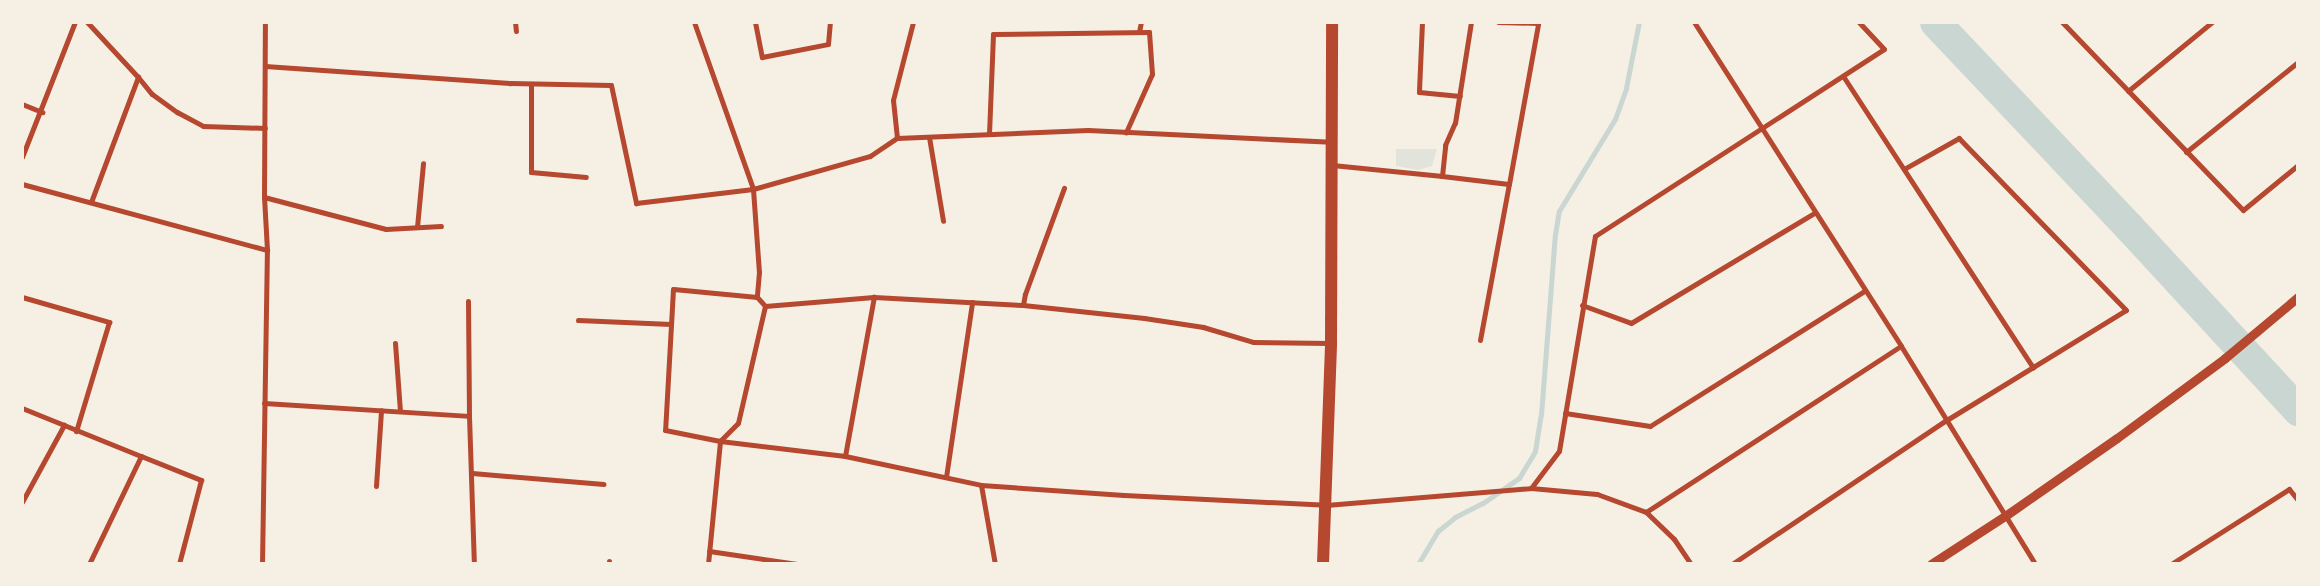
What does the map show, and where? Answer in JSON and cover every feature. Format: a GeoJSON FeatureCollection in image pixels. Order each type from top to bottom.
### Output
{"type":"FeatureCollection","features":[{"type":"Feature","properties":{"kind":"main road"},"geometry":{"type":"LineString","coordinates":[[1323,564],[1331,343],[1332,22]]}},
{"type":"Feature","properties":{"kind":"street"},"geometry":{"type":"LineString","coordinates":[[22,157],[42,112],[75,22]]}},
{"type":"Feature","properties":{"kind":"street"},"geometry":{"type":"LineString","coordinates":[[87,22],[138,76],[152,94],[203,126],[265,128]]}},
{"type":"Feature","properties":{"kind":"street"},"geometry":{"type":"LineString","coordinates":[[262,564],[267,250],[264,197],[265,22]]}},
{"type":"Feature","properties":{"kind":"street"},"geometry":{"type":"LineString","coordinates":[[515,22],[516,31]]}},
{"type":"Feature","properties":{"kind":"street"},"geometry":{"type":"LineString","coordinates":[[694,22],[753,189],[760,272],[757,297]]}},
{"type":"Feature","properties":{"kind":"street"},"geometry":{"type":"LineString","coordinates":[[755,22],[762,57],[828,44],[830,22]]}},
{"type":"Feature","properties":{"kind":"street"},"geometry":{"type":"LineString","coordinates":[[897,138],[893,100],[913,22]]}},
{"type":"Feature","properties":{"kind":"street"},"geometry":{"type":"LineString","coordinates":[[1139,32],[1141,22]]}},
{"type":"Feature","properties":{"kind":"street"},"geometry":{"type":"LineString","coordinates":[[1422,22],[1419,92],[1460,96]]}},
{"type":"Feature","properties":{"kind":"street"},"geometry":{"type":"LineString","coordinates":[[1442,176],[1445,145],[1455,123],[1471,22]]}},
{"type":"Feature","properties":{"kind":"street"},"geometry":{"type":"LineString","coordinates":[[1480,340],[1538,23],[1498,22]]}},
{"type":"Feature","properties":{"kind":"street"},"geometry":{"type":"LineString","coordinates":[[1694,22],[1814,213],[1901,346],[1945,421],[2035,564]]}},
{"type":"Feature","properties":{"kind":"street"},"geometry":{"type":"LineString","coordinates":[[1531,488],[1559,450],[1595,236],[1884,49],[1859,22]]}},
{"type":"Feature","properties":{"kind":"street"},"geometry":{"type":"LineString","coordinates":[[2062,22],[2243,210],[2298,165]]}},
{"type":"Feature","properties":{"kind":"street"},"geometry":{"type":"LineString","coordinates":[[2128,91],[2212,22]]}},
{"type":"Feature","properties":{"kind":"street"},"geometry":{"type":"LineString","coordinates":[[989,134],[993,34],[1149,32],[1152,74],[1126,132]]}},
{"type":"Feature","properties":{"kind":"street"},"geometry":{"type":"LineString","coordinates":[[2186,152],[2298,62]]}},
{"type":"Feature","properties":{"kind":"street"},"geometry":{"type":"LineString","coordinates":[[265,66],[531,84],[611,85],[636,203],[753,189],[870,156],[897,138],[1088,130],[1331,142]]}},
{"type":"Feature","properties":{"kind":"street"},"geometry":{"type":"LineString","coordinates":[[91,202],[138,76]]}},
{"type":"Feature","properties":{"kind":"street"},"geometry":{"type":"LineString","coordinates":[[1843,76],[2033,368]]}},
{"type":"Feature","properties":{"kind":"street"},"geometry":{"type":"LineString","coordinates":[[531,84],[531,172],[586,177]]}},
{"type":"Feature","properties":{"kind":"street"},"geometry":{"type":"LineString","coordinates":[[22,104],[42,112]]}},
{"type":"Feature","properties":{"kind":"street"},"geometry":{"type":"LineString","coordinates":[[929,137],[943,221]]}},
{"type":"Feature","properties":{"kind":"street"},"geometry":{"type":"LineString","coordinates":[[1732,564],[1945,421],[2126,310],[1959,138],[1904,169]]}},
{"type":"Feature","properties":{"kind":"street"},"geometry":{"type":"LineString","coordinates":[[417,227],[423,164]]}},
{"type":"Feature","properties":{"kind":"street"},"geometry":{"type":"LineString","coordinates":[[1331,165],[1508,184]]}},
{"type":"Feature","properties":{"kind":"street"},"geometry":{"type":"LineString","coordinates":[[22,184],[267,250]]}},
{"type":"Feature","properties":{"kind":"street"},"geometry":{"type":"LineString","coordinates":[[1023,305],[1025,294],[1064,188]]}},
{"type":"Feature","properties":{"kind":"street"},"geometry":{"type":"LineString","coordinates":[[264,197],[386,229],[440,226]]}},
{"type":"Feature","properties":{"kind":"street"},"geometry":{"type":"LineString","coordinates":[[1582,305],[1631,323],[1814,213]]}},
{"type":"Feature","properties":{"kind":"street"},"geometry":{"type":"LineString","coordinates":[[765,306],[757,297],[673,289],[665,430],[720,441],[845,456],[981,485],[1326,506],[1531,488],[1597,494],[1646,512],[1674,539],[1691,564]]}},
{"type":"Feature","properties":{"kind":"street"},"geometry":{"type":"LineString","coordinates":[[1565,413],[1650,426],[1864,291]]}},
{"type":"Feature","properties":{"kind":"street"},"geometry":{"type":"LineString","coordinates":[[22,297],[110,322],[76,431]]}},
{"type":"Feature","properties":{"kind":"street"},"geometry":{"type":"LineString","coordinates":[[765,306],[874,297],[1023,305],[1144,318],[1203,327],[1253,342],[1331,343]]}},
{"type":"Feature","properties":{"kind":"street"},"geometry":{"type":"LineString","coordinates":[[845,456],[874,297]]}},
{"type":"Feature","properties":{"kind":"street"},"geometry":{"type":"LineString","coordinates":[[1931,564],[2005,516],[2117,438],[2225,358],[2294,300]]}},
{"type":"Feature","properties":{"kind":"street"},"geometry":{"type":"LineString","coordinates":[[468,301],[469,416],[474,564]]}},
{"type":"Feature","properties":{"kind":"street"},"geometry":{"type":"LineString","coordinates":[[946,477],[972,302]]}},
{"type":"Feature","properties":{"kind":"street"},"geometry":{"type":"LineString","coordinates":[[708,564],[720,441],[738,423],[765,306]]}},
{"type":"Feature","properties":{"kind":"street"},"geometry":{"type":"LineString","coordinates":[[578,320],[671,324]]}},
{"type":"Feature","properties":{"kind":"street"},"geometry":{"type":"LineString","coordinates":[[395,343],[400,411]]}},
{"type":"Feature","properties":{"kind":"street"},"geometry":{"type":"LineString","coordinates":[[1646,512],[1901,346]]}},
{"type":"Feature","properties":{"kind":"street"},"geometry":{"type":"LineString","coordinates":[[264,403],[469,416]]}},
{"type":"Feature","properties":{"kind":"street"},"geometry":{"type":"LineString","coordinates":[[22,408],[201,480],[179,564]]}},
{"type":"Feature","properties":{"kind":"street"},"geometry":{"type":"LineString","coordinates":[[376,486],[381,410]]}},
{"type":"Feature","properties":{"kind":"street"},"geometry":{"type":"LineString","coordinates":[[22,502],[64,425]]}},
{"type":"Feature","properties":{"kind":"street"},"geometry":{"type":"LineString","coordinates":[[89,564],[141,456]]}},
{"type":"Feature","properties":{"kind":"street"},"geometry":{"type":"LineString","coordinates":[[472,474],[604,484]]}},
{"type":"Feature","properties":{"kind":"street"},"geometry":{"type":"LineString","coordinates":[[981,485],[994,564]]}},
{"type":"Feature","properties":{"kind":"street"},"geometry":{"type":"LineString","coordinates":[[2171,564],[2289,489],[2298,500]]}},
{"type":"Feature","properties":{"kind":"street"},"geometry":{"type":"LineString","coordinates":[[709,551],[797,564]]}},
{"type":"Feature","properties":{"kind":"shaded area"},"geometry":{"type":"Polygon","coordinates":[[[1396,149],[1437,149],[1432,166],[1418,170],[1396,166],[1396,149]]]}},
{"type":"Feature","properties":{"kind":"waterway"},"geometry":{"type":"LineString","coordinates":[[1418,564],[1438,531],[1455,517],[1483,503],[1519,478],[1535,451],[1541,415],[1555,235],[1559,211],[1615,119],[1626,88],[1639,22]]}},
{"type":"Feature","properties":{"kind":"waterway"},"geometry":{"type":"LineString","coordinates":[[1935,22],[2128,226],[2298,410]]}}]}
